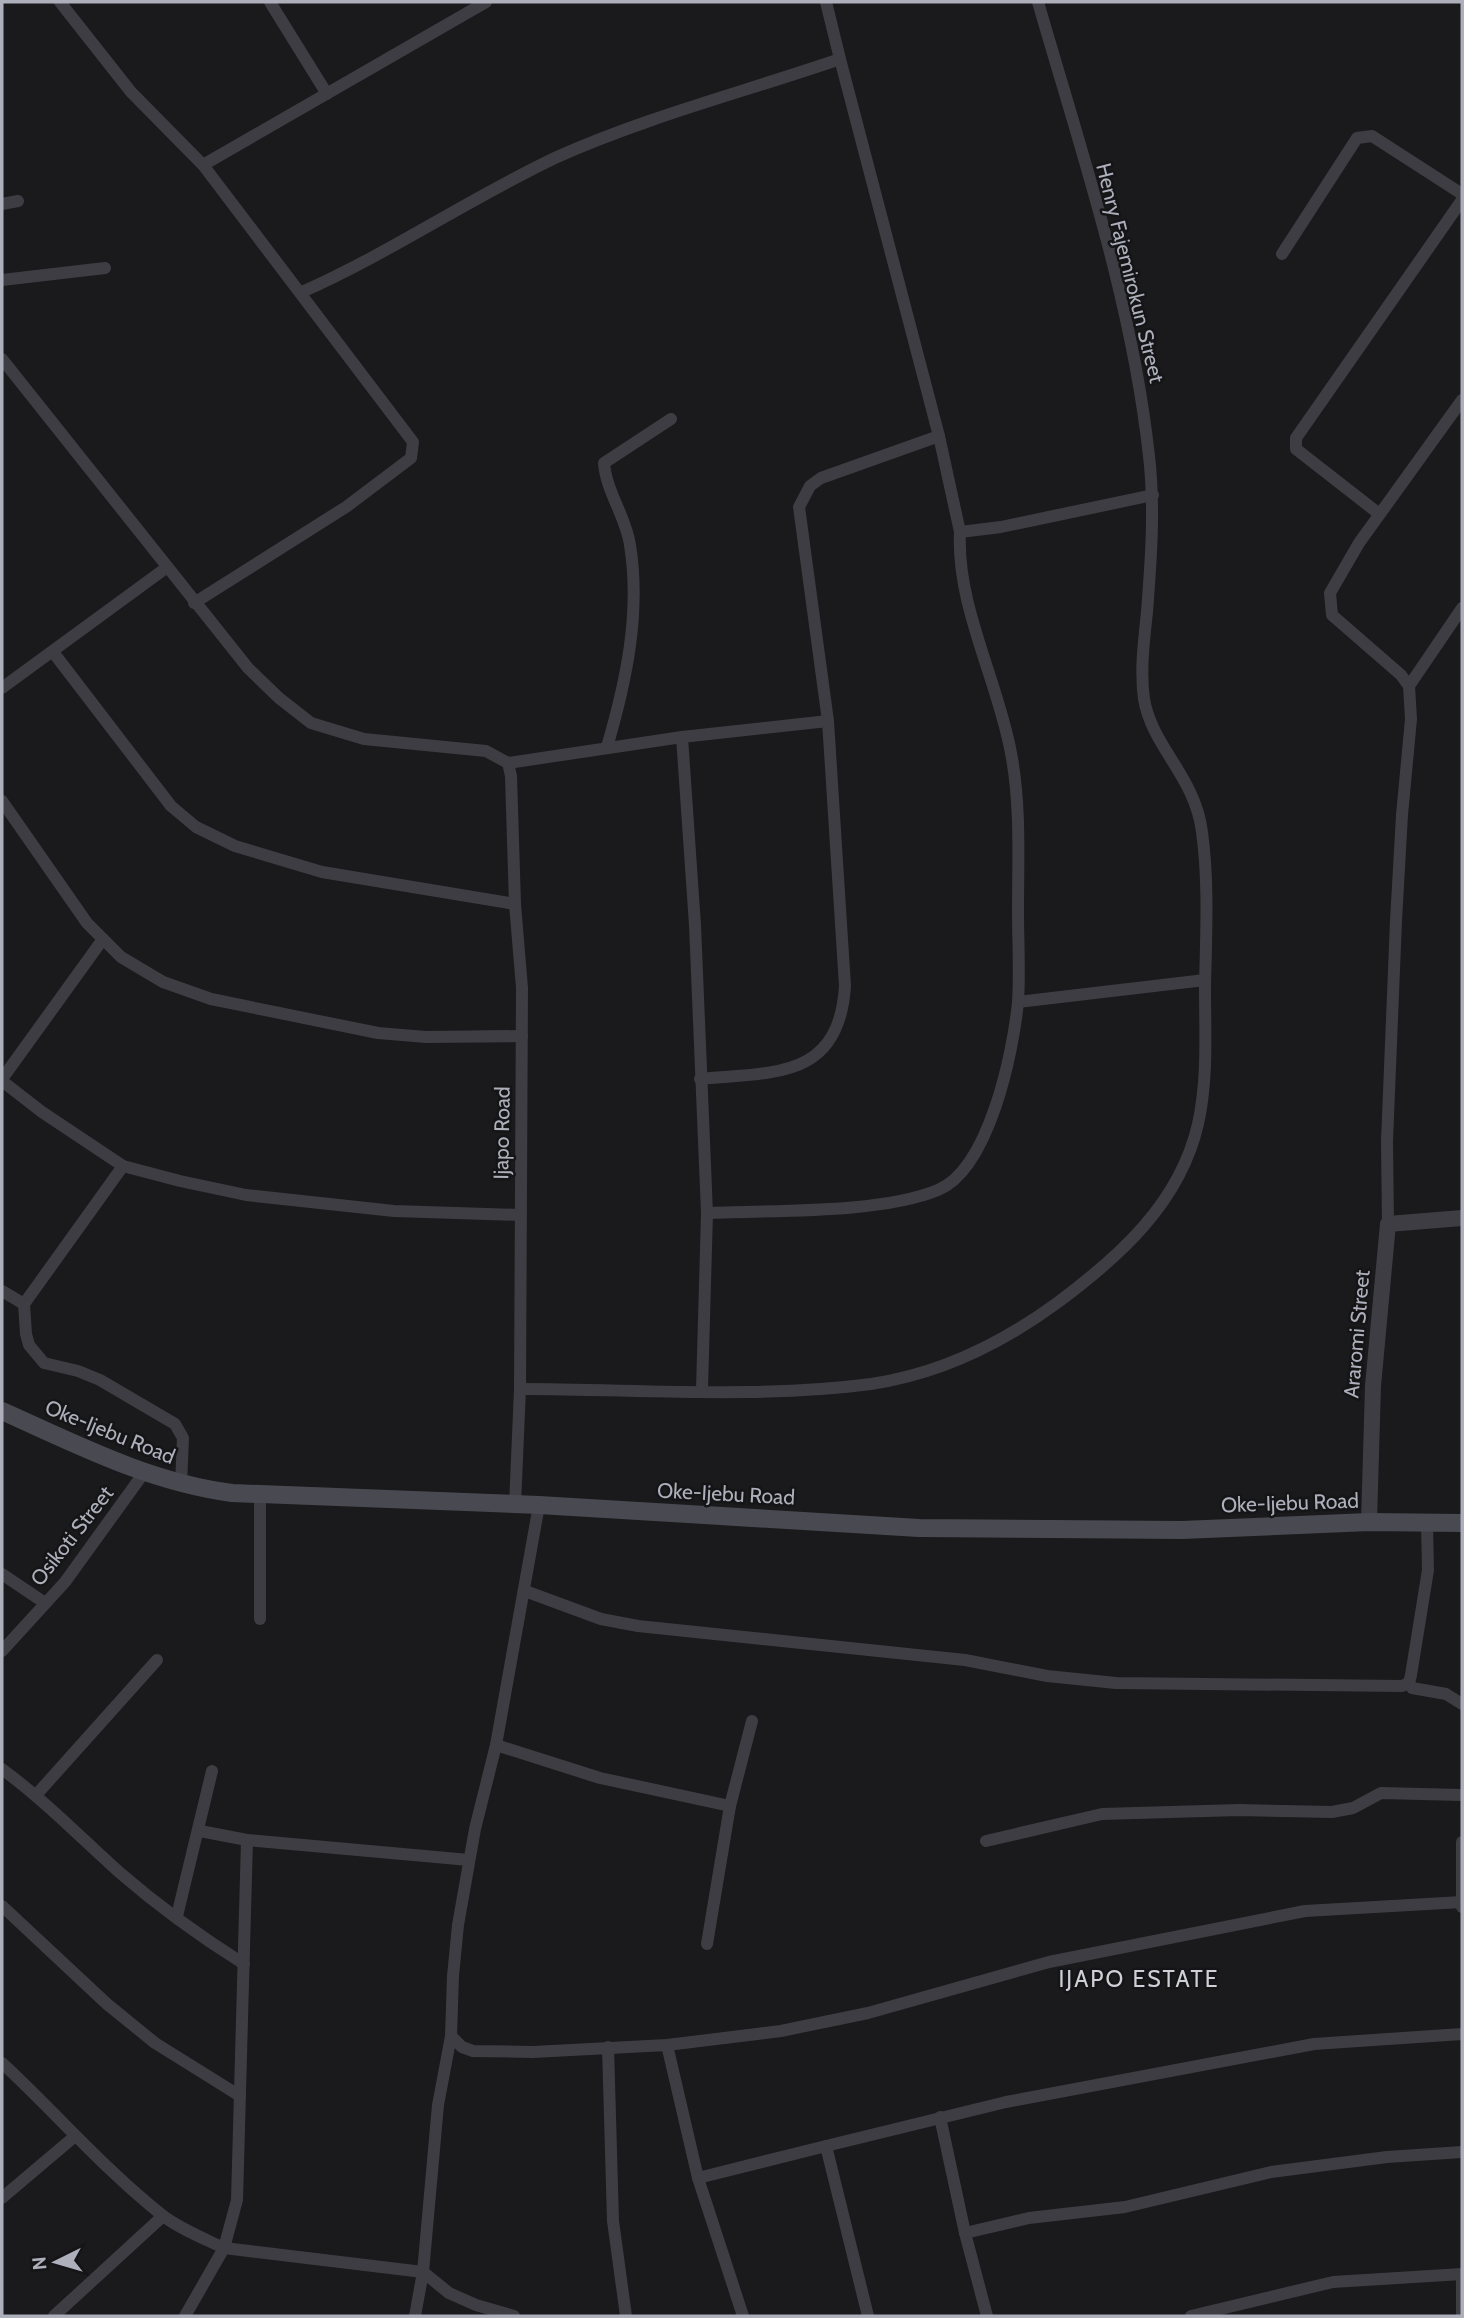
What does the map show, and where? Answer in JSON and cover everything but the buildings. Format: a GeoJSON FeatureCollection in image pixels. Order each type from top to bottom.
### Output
{"type":"FeatureCollection","features":[{"type":"Feature","properties":{"kind":"main road","name":"Oke-Ijebu Road"},"geometry":{"type":"LineString","coordinates":[[2,1412],[143,1474],[181,1485],[260,1495],[539,1505],[919,1528],[1182,1530],[1369,1522],[1462,1523]]}},
{"type":"Feature","properties":{"kind":"street"},"geometry":{"type":"LineString","coordinates":[[60,2],[131,92],[203,165],[272,259],[302,292],[407,430],[413,442],[414,452],[411,458],[346,507],[194,603]]}},
{"type":"Feature","properties":{"kind":"street"},"geometry":{"type":"LineString","coordinates":[[270,2],[327,94]]}},
{"type":"Feature","properties":{"kind":"street"},"geometry":{"type":"LineString","coordinates":[[203,165],[486,2]]}},
{"type":"Feature","properties":{"kind":"street"},"geometry":{"type":"LineString","coordinates":[[707,1213],[875,1205],[940,1189],[964,1172],[993,1115],[1018,1002],[1019,818],[1011,754],[1000,703],[961,575],[960,532],[939,436],[826,2]]}},
{"type":"Feature","properties":{"kind":"street","name":"Henry Fajemirokun Street"},"geometry":{"type":"LineString","coordinates":[[520,1389],[810,1389],[872,1384],[915,1375],[994,1346],[1090,1278],[1157,1213],[1187,1158],[1198,1124],[1203,1085],[1207,921],[1202,827],[1195,799],[1149,719],[1144,699],[1143,666],[1153,495],[1134,354],[1038,2]]}},
{"type":"Feature","properties":{"kind":"street"},"geometry":{"type":"LineString","coordinates":[[302,292],[362,265],[556,158],[606,137],[840,59]]}},
{"type":"Feature","properties":{"kind":"street"},"geometry":{"type":"LineString","coordinates":[[1282,254],[1357,138],[1364,134],[1372,136],[1462,194]]}},
{"type":"Feature","properties":{"kind":"street"},"geometry":{"type":"LineString","coordinates":[[1378,513],[1296,449],[1296,438],[1462,200]]}},
{"type":"Feature","properties":{"kind":"street"},"geometry":{"type":"LineString","coordinates":[[2,204],[18,201]]}},
{"type":"Feature","properties":{"kind":"street"},"geometry":{"type":"LineString","coordinates":[[2,280],[105,268]]}},
{"type":"Feature","properties":{"kind":"street"},"geometry":{"type":"LineString","coordinates":[[2,359],[248,668],[279,698],[311,723],[363,739],[486,751],[508,763],[682,737],[828,721]]}},
{"type":"Feature","properties":{"kind":"street"},"geometry":{"type":"LineString","coordinates":[[1462,400],[1378,513],[1330,593],[1332,615],[1401,675],[1409,686],[1411,719],[1402,815],[1390,1058],[1388,1224],[1462,1218]]}},
{"type":"Feature","properties":{"kind":"street"},"geometry":{"type":"LineString","coordinates":[[607,747],[624,689],[632,619],[633,570],[630,542],[604,463],[671,419]]}},
{"type":"Feature","properties":{"kind":"street"},"geometry":{"type":"LineString","coordinates":[[700,1079],[765,1073],[798,1065],[819,1054],[832,1040],[843,1012],[845,986],[828,721],[799,507],[810,486],[821,478],[939,436]]}},
{"type":"Feature","properties":{"kind":"street"},"geometry":{"type":"LineString","coordinates":[[960,532],[1001,527],[1153,495]]}},
{"type":"Feature","properties":{"kind":"street"},"geometry":{"type":"LineString","coordinates":[[2,688],[166,568]]}},
{"type":"Feature","properties":{"kind":"street"},"geometry":{"type":"LineString","coordinates":[[1409,686],[1462,608]]}},
{"type":"Feature","properties":{"kind":"street"},"geometry":{"type":"LineString","coordinates":[[53,652],[171,806],[197,827],[234,846],[321,872],[515,904]]}},
{"type":"Feature","properties":{"kind":"street"},"geometry":{"type":"LineString","coordinates":[[682,737],[695,925],[707,1213],[702,1390]]}},
{"type":"Feature","properties":{"kind":"street","name":"Ijapo Road"},"geometry":{"type":"LineString","coordinates":[[508,763],[511,776],[515,904],[522,988],[520,1389],[515,1505]]}},
{"type":"Feature","properties":{"kind":"street"},"geometry":{"type":"LineString","coordinates":[[2,801],[87,922],[121,957],[163,982],[211,999],[378,1033],[426,1037],[522,1036]]}},
{"type":"Feature","properties":{"kind":"street"},"geometry":{"type":"LineString","coordinates":[[103,939],[2,1080],[42,1112],[124,1166],[246,1195],[394,1211],[520,1215]]}},
{"type":"Feature","properties":{"kind":"street"},"geometry":{"type":"LineString","coordinates":[[1018,1002],[1205,980]]}},
{"type":"Feature","properties":{"kind":"street"},"geometry":{"type":"LineString","coordinates":[[124,1166],[24,1304],[29,1345],[44,1363],[78,1371],[100,1380],[175,1424],[183,1438],[181,1485]]}},
{"type":"Feature","properties":{"kind":"street","name":"Araromi Street"},"geometry":{"type":"LineString","coordinates":[[1369,1522],[1373,1386],[1388,1224]]}},
{"type":"Feature","properties":{"kind":"street"},"geometry":{"type":"LineString","coordinates":[[2,1292],[24,1304]]}},
{"type":"Feature","properties":{"kind":"street","name":"Osikoti Street"},"geometry":{"type":"LineString","coordinates":[[2,1651],[77,1567],[143,1474]]}},
{"type":"Feature","properties":{"kind":"street"},"geometry":{"type":"LineString","coordinates":[[260,1495],[260,1619]]}},
{"type":"Feature","properties":{"kind":"street"},"geometry":{"type":"LineString","coordinates":[[415,2316],[423,2272],[438,2105],[451,2036],[453,1976],[469,1860],[496,1745],[539,1505]]}},
{"type":"Feature","properties":{"kind":"street"},"geometry":{"type":"LineString","coordinates":[[1427,1524],[1428,1570],[1409,1683],[1412,1688],[1446,1694],[1462,1704]]}},
{"type":"Feature","properties":{"kind":"street"},"geometry":{"type":"LineString","coordinates":[[2,1574],[44,1603]]}},
{"type":"Feature","properties":{"kind":"street"},"geometry":{"type":"LineString","coordinates":[[524,1591],[601,1619],[638,1626],[965,1660],[1047,1676],[1116,1683],[1402,1686],[1409,1683]]}},
{"type":"Feature","properties":{"kind":"street"},"geometry":{"type":"LineString","coordinates":[[37,1794],[157,1660]]}},
{"type":"Feature","properties":{"kind":"street"},"geometry":{"type":"LineString","coordinates":[[706,1944],[730,1806],[752,1721]]}},
{"type":"Feature","properties":{"kind":"street"},"geometry":{"type":"LineString","coordinates":[[496,1745],[600,1778],[730,1806]]}},
{"type":"Feature","properties":{"kind":"street"},"geometry":{"type":"LineString","coordinates":[[2,1769],[37,1794],[120,1873],[244,1964]]}},
{"type":"Feature","properties":{"kind":"street"},"geometry":{"type":"LineString","coordinates":[[177,1916],[200,1831],[212,1771]]}},
{"type":"Feature","properties":{"kind":"street"},"geometry":{"type":"LineString","coordinates":[[986,1841],[1102,1814],[1239,1810],[1332,1812],[1353,1808],[1381,1793],[1462,1795]]}},
{"type":"Feature","properties":{"kind":"street"},"geometry":{"type":"LineString","coordinates":[[200,1831],[247,1840],[469,1860]]}},
{"type":"Feature","properties":{"kind":"street"},"geometry":{"type":"LineString","coordinates":[[185,2316],[224,2248],[237,2200],[247,1840]]}},
{"type":"Feature","properties":{"kind":"street"},"geometry":{"type":"LineString","coordinates":[[1462,1842],[1462,1907]]}},
{"type":"Feature","properties":{"kind":"street"},"geometry":{"type":"LineString","coordinates":[[451,2036],[462,2047],[481,2052],[667,2045],[781,2031],[868,2013],[1049,1962],[1305,1912],[1462,1902]]}},
{"type":"Feature","properties":{"kind":"street"},"geometry":{"type":"LineString","coordinates":[[2,1906],[107,2004],[155,2043],[240,2096]]}},
{"type":"Feature","properties":{"kind":"street"},"geometry":{"type":"LineString","coordinates":[[698,2178],[940,2117],[1048,2093],[1314,2044],[1462,2034]]}},
{"type":"Feature","properties":{"kind":"street"},"geometry":{"type":"LineString","coordinates":[[667,2045],[698,2178],[743,2316]]}},
{"type":"Feature","properties":{"kind":"street"},"geometry":{"type":"LineString","coordinates":[[608,2046],[613,2221],[626,2316]]}},
{"type":"Feature","properties":{"kind":"street"},"geometry":{"type":"LineString","coordinates":[[2,2063],[74,2137],[163,2216],[224,2248],[423,2272],[449,2293],[476,2305],[514,2316]]}},
{"type":"Feature","properties":{"kind":"street"},"geometry":{"type":"LineString","coordinates":[[940,2117],[965,2233],[987,2316]]}},
{"type":"Feature","properties":{"kind":"street"},"geometry":{"type":"LineString","coordinates":[[2,2198],[74,2137]]}},
{"type":"Feature","properties":{"kind":"street"},"geometry":{"type":"LineString","coordinates":[[827,2146],[868,2316]]}},
{"type":"Feature","properties":{"kind":"street"},"geometry":{"type":"LineString","coordinates":[[965,2233],[1029,2218],[1125,2207],[1271,2172],[1387,2157],[1462,2152]]}},
{"type":"Feature","properties":{"kind":"street"},"geometry":{"type":"LineString","coordinates":[[54,2316],[163,2216]]}},
{"type":"Feature","properties":{"kind":"street"},"geometry":{"type":"LineString","coordinates":[[1191,2316],[1333,2282],[1462,2274]]}},
{"type":"Feature","properties":{"kind":"street"},"geometry":{"type":"LineString","coordinates":[[1462,2281],[1462,2316]]}},
{"type":"Feature","properties":{"kind":"district","name":"IJAPO ESTATE"},"geometry":{"type":"Point","coordinates":[1139,1979]}}]}
